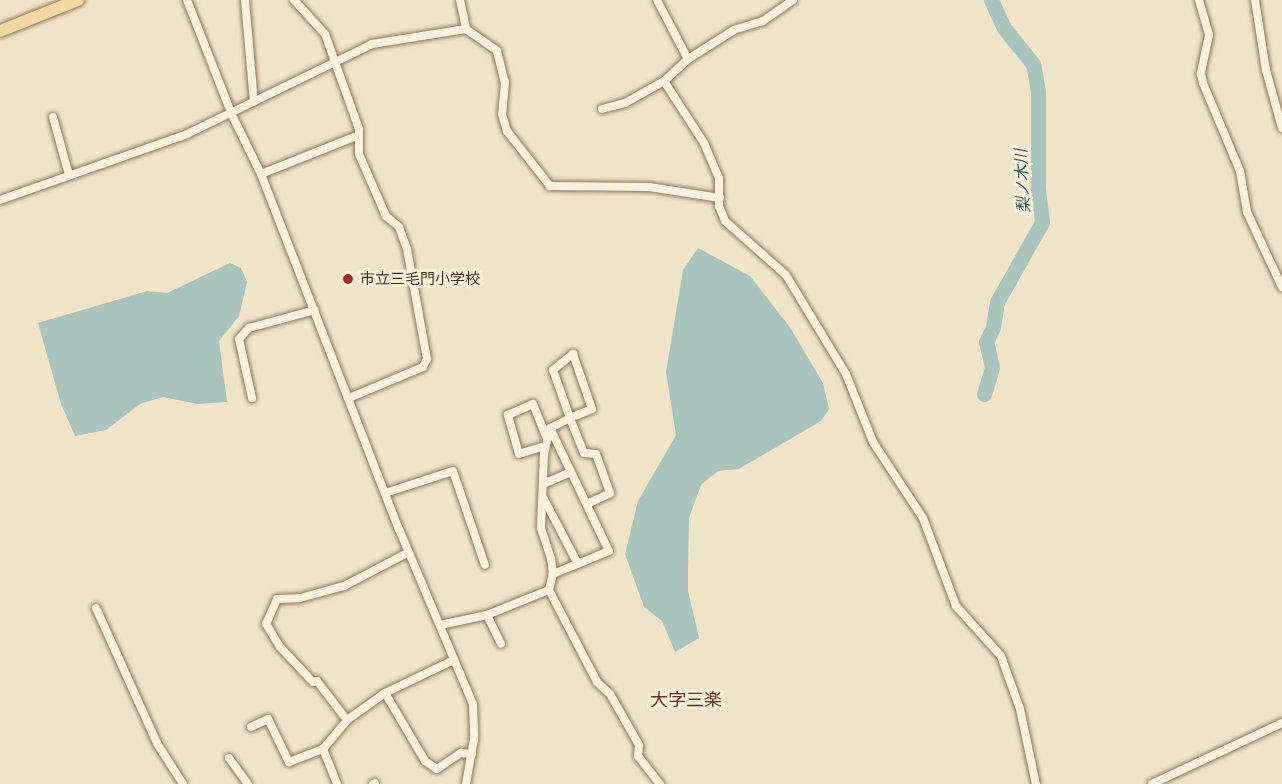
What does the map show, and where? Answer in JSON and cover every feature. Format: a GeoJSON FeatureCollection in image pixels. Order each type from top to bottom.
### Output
{"type":"FeatureCollection","features":[{"type":"Feature","properties":{"kind":"main road"},"geometry":{"type":"LineString","coordinates":[[0,31],[78,0]]}},
{"type":"Feature","properties":{"kind":"street"},"geometry":{"type":"LineString","coordinates":[[187,0],[232,115],[261,174],[385,494],[473,704],[472,754],[466,784]]}},
{"type":"Feature","properties":{"kind":"street"},"geometry":{"type":"LineString","coordinates":[[245,0],[254,102]]}},
{"type":"Feature","properties":{"kind":"street"},"geometry":{"type":"LineString","coordinates":[[294,0],[325,34],[359,135],[359,154],[386,216],[399,227],[407,249],[427,359],[423,368],[349,398]]}},
{"type":"Feature","properties":{"kind":"street"},"geometry":{"type":"LineString","coordinates":[[460,0],[466,29]]}},
{"type":"Feature","properties":{"kind":"street"},"geometry":{"type":"LineString","coordinates":[[657,0],[688,59]]}},
{"type":"Feature","properties":{"kind":"street"},"geometry":{"type":"LineString","coordinates":[[602,109],[625,103],[664,81],[688,59],[734,30],[782,10],[793,0]]}},
{"type":"Feature","properties":{"kind":"street"},"geometry":{"type":"LineString","coordinates":[[1199,0],[1209,35],[1201,74],[1203,83],[1240,171],[1247,212],[1282,287]]}},
{"type":"Feature","properties":{"kind":"street"},"geometry":{"type":"LineString","coordinates":[[1255,0],[1266,70],[1282,129]]}},
{"type":"Feature","properties":{"kind":"street"},"geometry":{"type":"LineString","coordinates":[[0,200],[232,115],[333,60],[393,38],[466,29],[497,51],[505,82],[502,114],[507,131],[550,186],[649,187],[720,198]]}},
{"type":"Feature","properties":{"kind":"street"},"geometry":{"type":"LineString","coordinates":[[664,81],[704,143],[719,178],[719,206],[728,225],[771,257],[786,275],[846,374],[873,442],[923,518],[956,606],[1001,656],[1020,709],[1036,784]]}},
{"type":"Feature","properties":{"kind":"street"},"geometry":{"type":"LineString","coordinates":[[53,117],[69,175]]}},
{"type":"Feature","properties":{"kind":"street"},"geometry":{"type":"LineString","coordinates":[[261,174],[359,135]]}},
{"type":"Feature","properties":{"kind":"street"},"geometry":{"type":"LineString","coordinates":[[252,398],[239,339],[249,328],[315,310]]}},
{"type":"Feature","properties":{"kind":"street"},"geometry":{"type":"LineString","coordinates":[[589,503],[610,493],[596,454],[584,453],[570,418],[553,370],[573,354],[591,409],[570,418],[550,428],[546,442],[541,528],[554,574],[549,590],[597,682],[610,694],[639,744],[638,756],[660,784]]}},
{"type":"Feature","properties":{"kind":"street"},"geometry":{"type":"LineString","coordinates":[[533,404],[546,442],[519,454],[508,415],[533,404]]}},
{"type":"Feature","properties":{"kind":"street"},"geometry":{"type":"LineString","coordinates":[[550,428],[589,503],[609,551],[554,574]]}},
{"type":"Feature","properties":{"kind":"street"},"geometry":{"type":"LineString","coordinates":[[385,494],[453,471],[485,565]]}},
{"type":"Feature","properties":{"kind":"street"},"geometry":{"type":"LineString","coordinates":[[543,484],[571,472]]}},
{"type":"Feature","properties":{"kind":"street"},"geometry":{"type":"LineString","coordinates":[[543,496],[578,564]]}},
{"type":"Feature","properties":{"kind":"street"},"geometry":{"type":"LineString","coordinates":[[347,720],[317,681],[313,682],[280,646],[266,624],[277,599],[300,598],[344,586],[409,552]]}},
{"type":"Feature","properties":{"kind":"street"},"geometry":{"type":"LineString","coordinates":[[440,625],[487,615],[549,590]]}},
{"type":"Feature","properties":{"kind":"street"},"geometry":{"type":"LineString","coordinates":[[96,608],[158,744],[183,784]]}},
{"type":"Feature","properties":{"kind":"street"},"geometry":{"type":"LineString","coordinates":[[487,615],[501,644]]}},
{"type":"Feature","properties":{"kind":"street"},"geometry":{"type":"LineString","coordinates":[[251,727],[268,719],[289,762],[323,749],[347,720],[385,693],[454,660]]}},
{"type":"Feature","properties":{"kind":"street"},"geometry":{"type":"LineString","coordinates":[[385,693],[425,761],[437,769],[461,753],[472,754]]}},
{"type":"Feature","properties":{"kind":"street"},"geometry":{"type":"LineString","coordinates":[[1152,784],[1282,723]]}},
{"type":"Feature","properties":{"kind":"street"},"geometry":{"type":"LineString","coordinates":[[323,749],[337,784]]}},
{"type":"Feature","properties":{"kind":"street"},"geometry":{"type":"LineString","coordinates":[[229,758],[248,784]]}},
{"type":"Feature","properties":{"kind":"water"},"geometry":{"type":"Polygon","coordinates":[[[698,248],[750,276],[789,326],[823,383],[829,409],[821,421],[739,469],[718,471],[701,485],[689,518],[688,570],[688,591],[699,638],[675,652],[662,621],[644,607],[625,554],[638,501],[676,435],[666,372],[683,270],[698,248]]]}},
{"type":"Feature","properties":{"kind":"water"},"geometry":{"type":"Polygon","coordinates":[[[230,263],[241,268],[247,282],[239,316],[219,341],[227,402],[197,404],[163,397],[140,404],[106,430],[75,436],[61,404],[38,323],[147,291],[167,293],[230,263]]]}},
{"type":"Feature","properties":{"kind":"waterway","name":"梨ノ木川"},"geometry":{"type":"LineString","coordinates":[[984,394],[992,367],[986,342],[993,327],[997,302],[1042,222],[1038,188],[1038,91],[1033,64],[1004,28],[991,0]]}},
{"type":"Feature","properties":{"kind":"place","name":"市立三毛門小学校"},"geometry":{"type":"Point","coordinates":[348,279]}},
{"type":"Feature","properties":{"kind":"district","name":"大字三楽"},"geometry":{"type":"Point","coordinates":[686,700]}}]}
